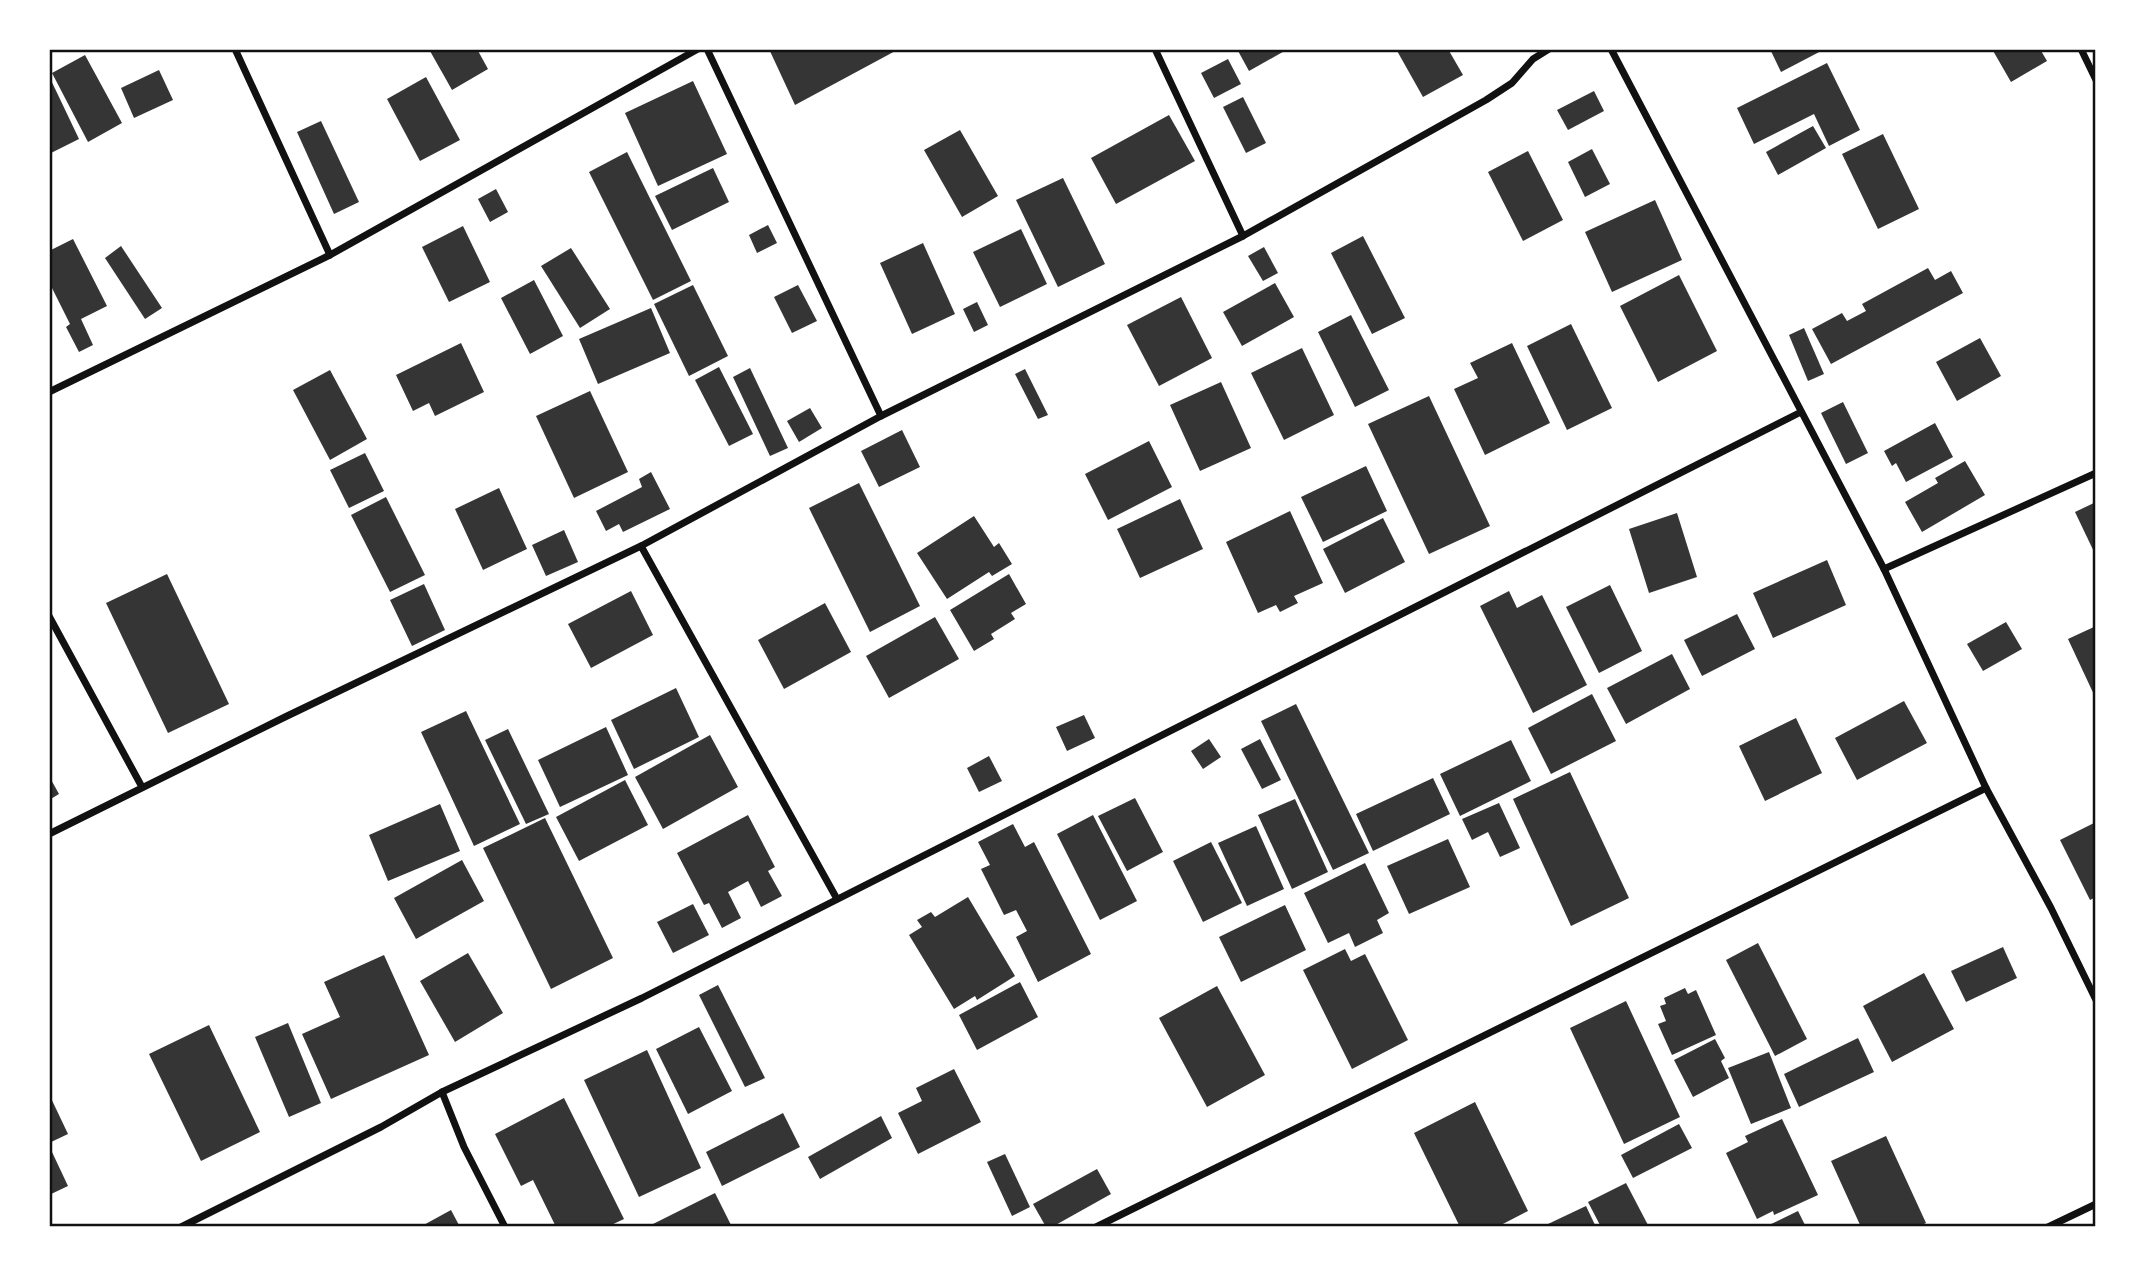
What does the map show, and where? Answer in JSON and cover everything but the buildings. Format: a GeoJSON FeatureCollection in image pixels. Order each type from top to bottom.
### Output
{"type":"FeatureCollection","features":[{"type":"Feature","properties":{"kind":"street"},"geometry":{"type":"LineString","coordinates":[[235,49],[330,255]]}},
{"type":"Feature","properties":{"kind":"street"},"geometry":{"type":"LineString","coordinates":[[49,392],[330,255],[698,49]]}},
{"type":"Feature","properties":{"kind":"street"},"geometry":{"type":"LineString","coordinates":[[707,49],[881,415]]}},
{"type":"Feature","properties":{"kind":"street"},"geometry":{"type":"LineString","coordinates":[[1155,49],[1243,236]]}},
{"type":"Feature","properties":{"kind":"street"},"geometry":{"type":"LineString","coordinates":[[49,834],[641,546],[881,415],[1243,236],[1486,100],[1512,83],[1533,59],[1549,49]]}},
{"type":"Feature","properties":{"kind":"street"},"geometry":{"type":"LineString","coordinates":[[1611,49],[1884,569],[1986,788],[2051,908],[2096,1000]]}},
{"type":"Feature","properties":{"kind":"street"},"geometry":{"type":"LineString","coordinates":[[2081,49],[2096,80]]}},
{"type":"Feature","properties":{"kind":"street"},"geometry":{"type":"LineString","coordinates":[[181,1227],[381,1126],[442,1092],[642,998],[1801,412]]}},
{"type":"Feature","properties":{"kind":"street"},"geometry":{"type":"LineString","coordinates":[[1884,569],[2096,472]]}},
{"type":"Feature","properties":{"kind":"street"},"geometry":{"type":"LineString","coordinates":[[641,546],[837,899]]}},
{"type":"Feature","properties":{"kind":"street"},"geometry":{"type":"LineString","coordinates":[[49,616],[142,787]]}},
{"type":"Feature","properties":{"kind":"street"},"geometry":{"type":"LineString","coordinates":[[1096,1227],[1986,788]]}},
{"type":"Feature","properties":{"kind":"street"},"geometry":{"type":"LineString","coordinates":[[442,1092],[464,1147],[505,1227]]}},
{"type":"Feature","properties":{"kind":"street"},"geometry":{"type":"LineString","coordinates":[[2048,1227],[2096,1204]]}}]}
